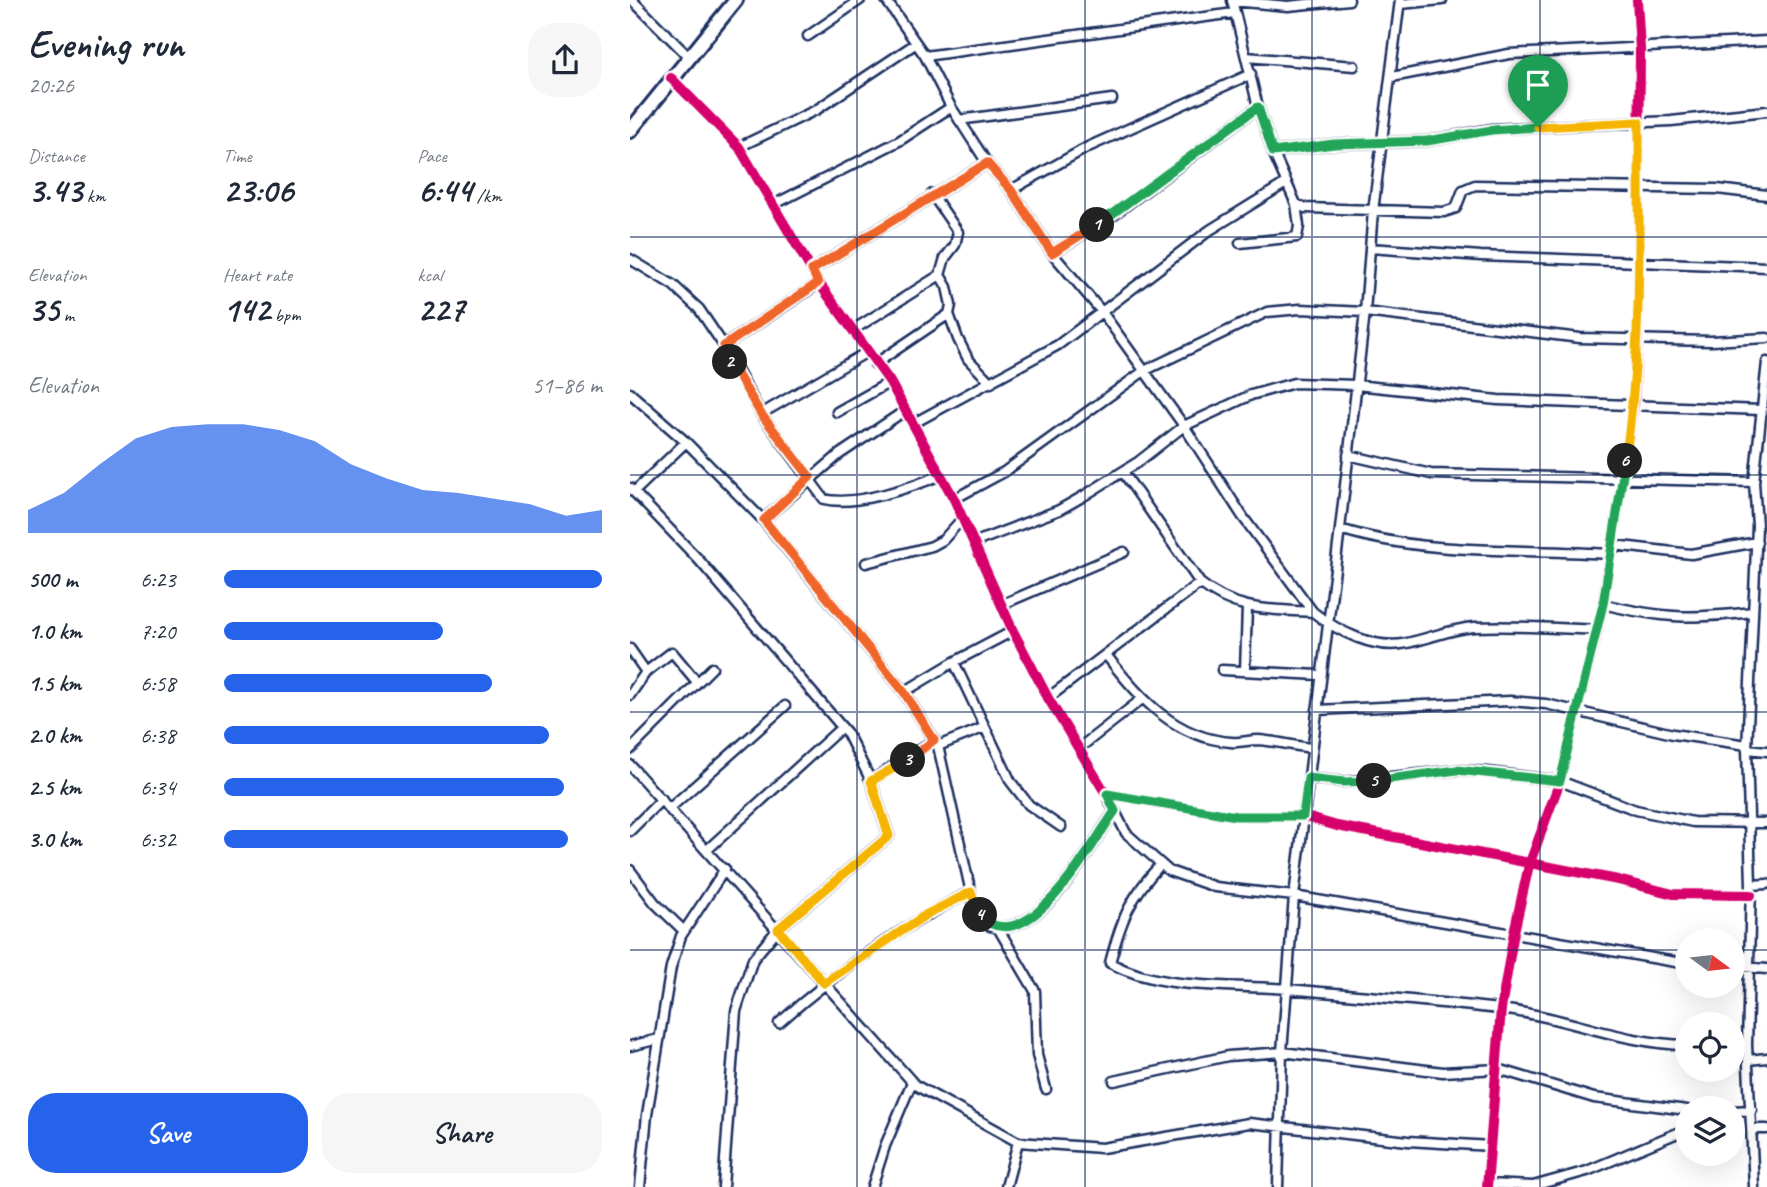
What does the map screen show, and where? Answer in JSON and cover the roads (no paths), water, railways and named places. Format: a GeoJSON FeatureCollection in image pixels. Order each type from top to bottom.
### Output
{"type":"FeatureCollection","features":[{"type":"Feature","properties":{"kind":"main road"},"geometry":{"type":"LineString","coordinates":[[632,124],[736,0]]}},
{"type":"Feature","properties":{"kind":"street"},"geometry":{"type":"LineString","coordinates":[[632,0],[688,56]]}},
{"type":"Feature","properties":{"kind":"street"},"geometry":{"type":"LineString","coordinates":[[808,36],[860,0]]}},
{"type":"Feature","properties":{"kind":"street"},"geometry":{"type":"LineString","coordinates":[[886,0],[925,56],[951,107],[987,163],[1011,190],[1052,253],[1102,312],[1184,426],[1243,517],[1313,612],[1328,624],[1375,643],[1392,646],[1449,629],[1496,626],[1598,630]]}},
{"type":"Feature","properties":{"kind":"street"},"geometry":{"type":"LineString","coordinates":[[1240,243],[1297,237],[1299,226],[1296,204],[1273,152],[1258,107],[1232,1],[1288,6],[1349,0]]}},
{"type":"Feature","properties":{"kind":"street"},"geometry":{"type":"LineString","coordinates":[[1278,1187],[1282,1052],[1294,895],[1319,676],[1340,529],[1365,312],[1373,211],[1400,2],[1442,0]]}},
{"type":"Feature","properties":{"kind":"street"},"geometry":{"type":"LineString","coordinates":[[1637,0],[1640,49],[1638,337],[1634,403],[1598,630],[1560,781],[1529,865],[1514,932],[1501,1009],[1487,1186],[1540,1184],[1587,1171],[1675,1134]]}},
{"type":"Feature","properties":{"kind":"street"},"geometry":{"type":"LineString","coordinates":[[925,56],[1234,13]]}},
{"type":"Feature","properties":{"kind":"street"},"geometry":{"type":"LineString","coordinates":[[1392,76],[1509,54],[1767,41]]}},
{"type":"Feature","properties":{"kind":"street"},"geometry":{"type":"LineString","coordinates":[[739,148],[816,110],[915,44]]}},
{"type":"Feature","properties":{"kind":"street"},"geometry":{"type":"LineString","coordinates":[[1247,57],[1353,65]]}},
{"type":"Feature","properties":{"kind":"street"},"geometry":{"type":"LineString","coordinates":[[1011,190],[1088,148],[1251,74]]}},
{"type":"Feature","properties":{"kind":"street"},"geometry":{"type":"LineString","coordinates":[[671,78],[739,148],[818,283],[890,382],[954,499],[1013,631],[1048,698],[1107,794],[1126,833],[1161,864],[1169,871],[1215,887],[1294,895],[1675,962]]}},
{"type":"Feature","properties":{"kind":"street"},"geometry":{"type":"LineString","coordinates":[[959,120],[1112,99]]}},
{"type":"Feature","properties":{"kind":"street"},"geometry":{"type":"LineString","coordinates":[[773,205],[899,141],[951,107]]}},
{"type":"Feature","properties":{"kind":"street"},"geometry":{"type":"LineString","coordinates":[[1052,253],[1105,221],[1258,107]]}},
{"type":"Feature","properties":{"kind":"street"},"geometry":{"type":"LineString","coordinates":[[1273,152],[1382,141],[1427,141],[1492,130],[1639,122],[1767,111]]}},
{"type":"Feature","properties":{"kind":"street"},"geometry":{"type":"LineString","coordinates":[[812,270],[932,194],[987,163]]}},
{"type":"Feature","properties":{"kind":"street"},"geometry":{"type":"LineString","coordinates":[[914,423],[1058,345],[1210,230],[1286,183]]}},
{"type":"Feature","properties":{"kind":"street"},"geometry":{"type":"LineString","coordinates":[[1296,204],[1305,208],[1449,211],[1459,204],[1462,190],[1475,185],[1717,190],[1767,195]]}},
{"type":"Feature","properties":{"kind":"street"},"geometry":{"type":"LineString","coordinates":[[932,194],[958,232],[955,245],[945,258],[940,275],[951,305],[949,314],[968,359],[991,383]]}},
{"type":"Feature","properties":{"kind":"street"},"geometry":{"type":"LineString","coordinates":[[1370,248],[1637,263],[1767,267]]}},
{"type":"Feature","properties":{"kind":"street"},"geometry":{"type":"LineString","coordinates":[[630,258],[673,285],[699,309],[724,346],[761,414],[824,499],[832,501],[870,496],[941,475]]}},
{"type":"Feature","properties":{"kind":"street"},"geometry":{"type":"LineString","coordinates":[[853,330],[940,275]]}},
{"type":"Feature","properties":{"kind":"street"},"geometry":{"type":"LineString","coordinates":[[724,346],[818,283]]}},
{"type":"Feature","properties":{"kind":"street"},"geometry":{"type":"LineString","coordinates":[[954,499],[1004,472],[1143,371],[1267,312],[1300,309],[1365,312],[1580,338],[1638,337],[1711,341],[1767,338]]}},
{"type":"Feature","properties":{"kind":"street"},"geometry":{"type":"LineString","coordinates":[[875,364],[949,314]]}},
{"type":"Feature","properties":{"kind":"street"},"geometry":{"type":"LineString","coordinates":[[761,414],[867,352]]}},
{"type":"Feature","properties":{"kind":"street"},"geometry":{"type":"LineString","coordinates":[[1754,1187],[1747,1045],[1751,885],[1747,821],[1747,747],[1757,526],[1754,482],[1767,362]]}},
{"type":"Feature","properties":{"kind":"street"},"geometry":{"type":"LineString","coordinates":[[837,412],[890,382]]}},
{"type":"Feature","properties":{"kind":"street"},"geometry":{"type":"LineString","coordinates":[[973,543],[1059,510],[1123,472],[1184,426],[1251,395],[1294,383],[1356,385],[1498,400],[1634,403],[1761,410]]}},
{"type":"Feature","properties":{"kind":"street"},"geometry":{"type":"LineString","coordinates":[[630,393],[685,442],[764,520],[904,692],[936,743],[971,892],[980,916],[990,926],[998,928],[1028,919],[1045,906],[1065,884],[1115,811]]}},
{"type":"Feature","properties":{"kind":"street"},"geometry":{"type":"LineString","coordinates":[[764,520],[810,477],[906,410]]}},
{"type":"Feature","properties":{"kind":"street"},"geometry":{"type":"LineString","coordinates":[[685,442],[632,490],[699,560],[842,727],[871,781],[889,836],[778,929],[752,959],[736,1011],[723,1187]]}},
{"type":"Feature","properties":{"kind":"street"},"geometry":{"type":"LineString","coordinates":[[1348,455],[1431,474],[1754,482]]}},
{"type":"Feature","properties":{"kind":"street"},"geometry":{"type":"LineString","coordinates":[[1123,472],[1200,583],[1219,598],[1247,607],[1313,612]]}},
{"type":"Feature","properties":{"kind":"street"},"geometry":{"type":"LineString","coordinates":[[866,563],[932,546],[943,540],[962,519]]}},
{"type":"Feature","properties":{"kind":"street"},"geometry":{"type":"LineString","coordinates":[[1757,526],[1767,527]]}},
{"type":"Feature","properties":{"kind":"street"},"geometry":{"type":"LineString","coordinates":[[1340,529],[1371,538],[1444,548],[1612,549],[1691,554],[1756,542]]}},
{"type":"Feature","properties":{"kind":"street"},"geometry":{"type":"LineString","coordinates":[[1003,604],[1124,552]]}},
{"type":"Feature","properties":{"kind":"street"},"geometry":{"type":"LineString","coordinates":[[1048,698],[1107,656],[1200,583]]}},
{"type":"Feature","properties":{"kind":"street"},"geometry":{"type":"LineString","coordinates":[[1603,604],[1668,618],[1693,619],[1753,612]]}},
{"type":"Feature","properties":{"kind":"street"},"geometry":{"type":"LineString","coordinates":[[1245,671],[1247,607]]}},
{"type":"Feature","properties":{"kind":"street"},"geometry":{"type":"LineString","coordinates":[[904,692],[1013,631]]}},
{"type":"Feature","properties":{"kind":"street"},"geometry":{"type":"LineString","coordinates":[[630,649],[646,672]]}},
{"type":"Feature","properties":{"kind":"street"},"geometry":{"type":"LineString","coordinates":[[630,695],[646,672],[672,653],[697,682]]}},
{"type":"Feature","properties":{"kind":"street"},"geometry":{"type":"LineString","coordinates":[[1107,656],[1142,699],[1175,725],[1207,737],[1231,742],[1259,740],[1311,748]]}},
{"type":"Feature","properties":{"kind":"street"},"geometry":{"type":"LineString","coordinates":[[954,662],[983,728],[1017,791],[1029,805],[1061,827]]}},
{"type":"Feature","properties":{"kind":"street"},"geometry":{"type":"LineString","coordinates":[[630,750],[712,668]]}},
{"type":"Feature","properties":{"kind":"street"},"geometry":{"type":"LineString","coordinates":[[1222,670],[1319,676]]}},
{"type":"Feature","properties":{"kind":"street"},"geometry":{"type":"LineString","coordinates":[[1078,749],[1142,699]]}},
{"type":"Feature","properties":{"kind":"street"},"geometry":{"type":"LineString","coordinates":[[1317,710],[1510,701],[1576,709],[1673,734],[1767,751]]}},
{"type":"Feature","properties":{"kind":"street"},"geometry":{"type":"LineString","coordinates":[[670,808],[785,706]]}},
{"type":"Feature","properties":{"kind":"street"},"geometry":{"type":"LineString","coordinates":[[708,850],[842,727]]}},
{"type":"Feature","properties":{"kind":"street"},"geometry":{"type":"LineString","coordinates":[[871,781],[936,743],[983,728]]}},
{"type":"Feature","properties":{"kind":"street"},"geometry":{"type":"LineString","coordinates":[[630,765],[912,1082],[1018,1143],[1102,1148],[1249,1123],[1280,1124],[1408,1141],[1491,1146]]}},
{"type":"Feature","properties":{"kind":"street"},"geometry":{"type":"LineString","coordinates":[[1308,778],[1372,781],[1457,770],[1560,781],[1636,810],[1693,822],[1767,823]]}},
{"type":"Feature","properties":{"kind":"street"},"geometry":{"type":"LineString","coordinates":[[1107,794],[1236,816],[1303,816],[1337,826],[1673,894],[1751,895]]}},
{"type":"Feature","properties":{"kind":"street"},"geometry":{"type":"LineString","coordinates":[[630,831],[662,799]]}},
{"type":"Feature","properties":{"kind":"street"},"geometry":{"type":"LineString","coordinates":[[1161,864],[1136,891],[1118,932],[1110,963],[1134,976],[1501,1009],[1561,1018],[1622,1039],[1675,1045]]}},
{"type":"Feature","properties":{"kind":"street"},"geometry":{"type":"LineString","coordinates":[[640,1187],[671,967],[684,931],[725,869]]}},
{"type":"Feature","properties":{"kind":"street"},"geometry":{"type":"LineString","coordinates":[[630,870],[655,903],[684,931]]}},
{"type":"Feature","properties":{"kind":"street"},"geometry":{"type":"LineString","coordinates":[[1751,885],[1767,884]]}},
{"type":"Feature","properties":{"kind":"street"},"geometry":{"type":"LineString","coordinates":[[779,1023],[824,983],[927,914],[971,892]]}},
{"type":"Feature","properties":{"kind":"street"},"geometry":{"type":"LineString","coordinates":[[998,928],[1035,991],[1037,1055],[1046,1089]]}},
{"type":"Feature","properties":{"kind":"street"},"geometry":{"type":"LineString","coordinates":[[1745,967],[1767,969]]}},
{"type":"Feature","properties":{"kind":"street"},"geometry":{"type":"LineString","coordinates":[[630,1046],[659,1039]]}},
{"type":"Feature","properties":{"kind":"street"},"geometry":{"type":"LineString","coordinates":[[1114,1081],[1228,1056],[1282,1052],[1443,1072],[1498,1069],[1594,1098],[1675,1108]]}},
{"type":"Feature","properties":{"kind":"street"},"geometry":{"type":"LineString","coordinates":[[1748,1060],[1767,1058]]}},
{"type":"Feature","properties":{"kind":"street"},"geometry":{"type":"LineString","coordinates":[[873,1187],[884,1146],[912,1082]]}},
{"type":"Feature","properties":{"kind":"street"},"geometry":{"type":"LineString","coordinates":[[1745,1110],[1752,1110]]}},
{"type":"Feature","properties":{"kind":"street"},"geometry":{"type":"LineString","coordinates":[[1753,1129],[1767,1129]]}},
{"type":"Feature","properties":{"kind":"street"},"geometry":{"type":"LineString","coordinates":[[1006,1187],[1018,1143]]}}]}
